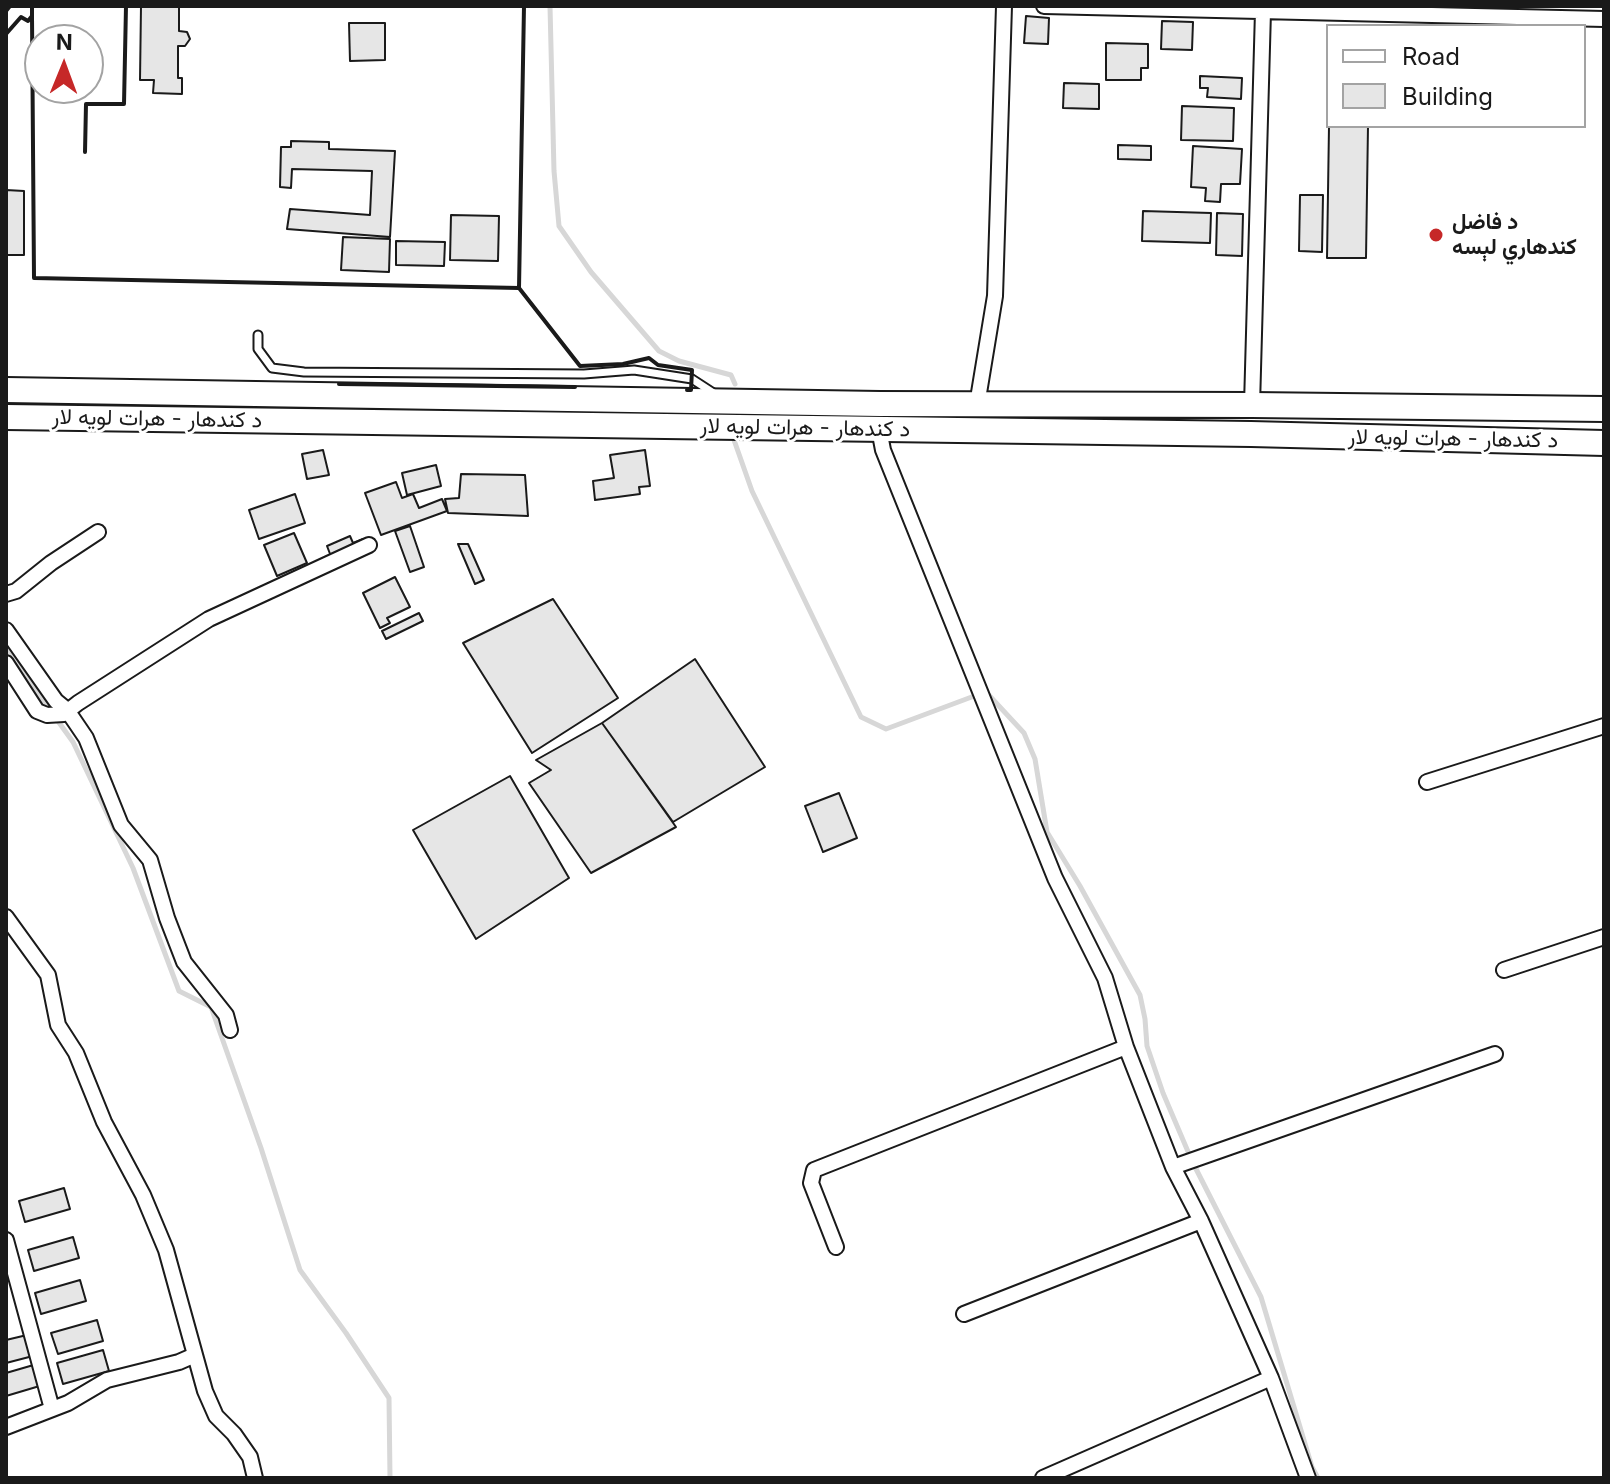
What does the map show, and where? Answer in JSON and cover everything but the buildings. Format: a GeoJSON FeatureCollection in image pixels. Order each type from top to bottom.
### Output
{"type":"FeatureCollection","features":[{"type":"Feature","properties":{"kind":"highway","name":"د کندهار - هرات لويه لار"},"geometry":{"type":"LineString","coordinates":[[6,390],[880,404],[1604,409]]}},
{"type":"Feature","properties":{"kind":"highway"},"geometry":{"type":"LineString","coordinates":[[261,394],[262,421]]}},
{"type":"Feature","properties":{"kind":"highway"},"geometry":{"type":"LineString","coordinates":[[879,429],[880,404]]}},
{"type":"Feature","properties":{"kind":"highway"},"geometry":{"type":"LineString","coordinates":[[1351,406],[1352,437]]}},
{"type":"Feature","properties":{"kind":"highway","name":"د کندهار - هرات لويه لار"},"geometry":{"type":"LineString","coordinates":[[6,417],[1604,443]]}},
{"type":"Feature","properties":{"kind":"street"},"geometry":{"type":"LineString","coordinates":[[977,405],[995,296],[1004,6]]}},
{"type":"Feature","properties":{"kind":"street"},"geometry":{"type":"LineString","coordinates":[[1044,6],[1604,19]]}},
{"type":"Feature","properties":{"kind":"street"},"geometry":{"type":"LineString","coordinates":[[1252,405],[1263,11]]}},
{"type":"Feature","properties":{"kind":"street"},"geometry":{"type":"LineString","coordinates":[[879,429],[883,450],[1055,878],[1105,978],[1126,1047],[1185,1162],[1201,1221],[1271,1378],[1308,1478]]}},
{"type":"Feature","properties":{"kind":"street"},"geometry":{"type":"LineString","coordinates":[[6,594],[16,591],[98,532]]}},
{"type":"Feature","properties":{"kind":"street"},"geometry":{"type":"LineString","coordinates":[[6,663],[37,711],[47,715],[66,713],[209,619],[369,545]]}},
{"type":"Feature","properties":{"kind":"street"},"geometry":{"type":"LineString","coordinates":[[6,630],[86,738],[121,825],[150,860],[184,962],[226,1015],[230,1030]]}},
{"type":"Feature","properties":{"kind":"street"},"geometry":{"type":"LineString","coordinates":[[1427,782],[1604,726]]}},
{"type":"Feature","properties":{"kind":"street"},"geometry":{"type":"LineString","coordinates":[[6,917],[48,975],[58,1025],[76,1053],[104,1122],[143,1195],[166,1250],[188,1358],[216,1416],[250,1457],[255,1478]]}},
{"type":"Feature","properties":{"kind":"street"},"geometry":{"type":"LineString","coordinates":[[1504,970],[1604,937]]}},
{"type":"Feature","properties":{"kind":"street"},"geometry":{"type":"LineString","coordinates":[[836,1247],[811,1183],[814,1170],[1126,1047]]}},
{"type":"Feature","properties":{"kind":"street"},"geometry":{"type":"LineString","coordinates":[[1185,1162],[1495,1054]]}},
{"type":"Feature","properties":{"kind":"street"},"geometry":{"type":"LineString","coordinates":[[964,1314],[1201,1221]]}},
{"type":"Feature","properties":{"kind":"street"},"geometry":{"type":"LineString","coordinates":[[6,1240],[52,1409]]}},
{"type":"Feature","properties":{"kind":"street"},"geometry":{"type":"LineString","coordinates":[[6,1427],[68,1403],[107,1380],[188,1358]]}},
{"type":"Feature","properties":{"kind":"street"},"geometry":{"type":"LineString","coordinates":[[1043,1478],[1271,1378]]}},
{"type":"Feature","properties":{"kind":"lane"},"geometry":{"type":"LineString","coordinates":[[258,335],[258,349],[272,368],[304,372],[494,374],[584,374],[634,370],[692,379],[728,402]]}},
{"type":"Feature","properties":{"kind":"waterway"},"geometry":{"type":"LineString","coordinates":[[550,6],[554,171],[559,226],[591,272],[659,351],[679,361],[731,375],[735,384]]}},
{"type":"Feature","properties":{"kind":"waterway"},"geometry":{"type":"LineString","coordinates":[[734,440],[752,491],[861,717],[886,729],[977,695]]}},
{"type":"Feature","properties":{"kind":"waterway"},"geometry":{"type":"LineString","coordinates":[[6,649],[73,742],[133,868],[179,991],[211,1007],[300,1270],[389,1398],[390,1478]]}},
{"type":"Feature","properties":{"kind":"waterway"},"geometry":{"type":"LineString","coordinates":[[986,692],[1024,733],[1035,759],[1047,832],[1140,995],[1147,1046],[1163,1093],[1192,1161],[1261,1297],[1312,1467],[1318,1478]]}},
{"type":"Feature","properties":{"kind":"wall"},"geometry":{"type":"LineString","coordinates":[[6,11],[10,6]]}},
{"type":"Feature","properties":{"kind":"wall"},"geometry":{"type":"LineString","coordinates":[[6,34],[21,17],[28,21],[32,16],[32,6]]}},
{"type":"Feature","properties":{"kind":"wall"},"geometry":{"type":"LineString","coordinates":[[85,152],[86,104],[124,104],[126,6]]}},
{"type":"Feature","properties":{"kind":"wall"},"geometry":{"type":"LineString","coordinates":[[524,6],[519,288],[580,366],[623,364],[649,358],[658,365],[692,370],[691,390],[687,390]]}},
{"type":"Feature","properties":{"kind":"wall"},"geometry":{"type":"LineString","coordinates":[[32,16],[34,278],[519,288]]}},
{"type":"Feature","properties":{"kind":"wall"},"geometry":{"type":"LineString","coordinates":[[339,384],[575,387]]}},
{"type":"Feature","properties":{"kind":"place","name":"د فاضل کندهاري لېسه"},"geometry":{"type":"Point","coordinates":[1436,235]}}]}
